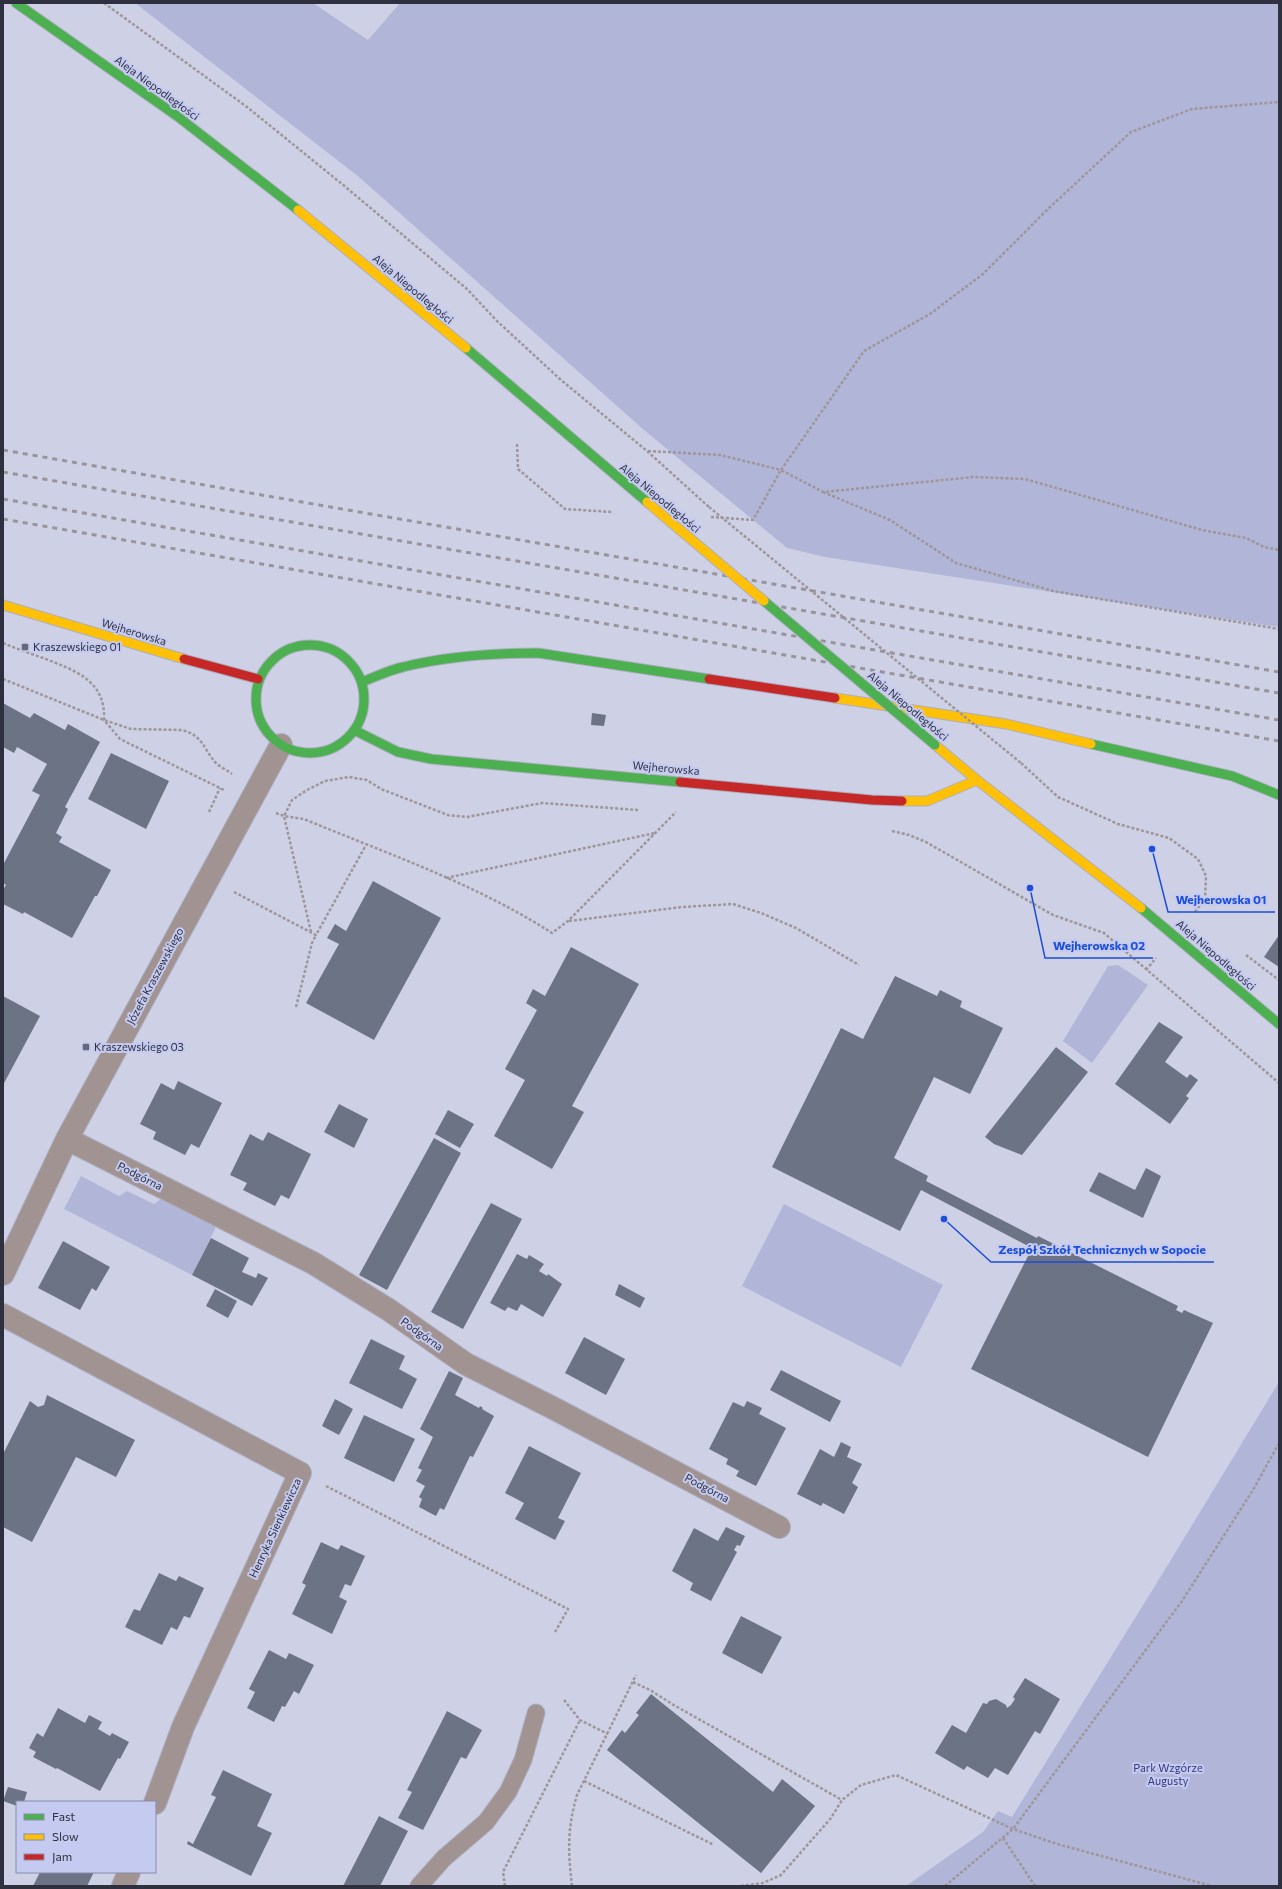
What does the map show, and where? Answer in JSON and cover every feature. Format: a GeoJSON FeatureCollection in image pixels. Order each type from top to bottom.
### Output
{"type":"FeatureCollection","features":[{"type":"Feature","properties":{"kind":"main road","name":"Aleja Niepodległości"},"geometry":{"type":"LineString","coordinates":[[16,3],[153,98],[254,175],[429,318],[977,780],[1154,918],[1279,1024]]}},
{"type":"Feature","properties":{"kind":"main road","name":"Wejherowska"},"geometry":{"type":"LineString","coordinates":[[3,605],[148,649],[258,679]]}},
{"type":"Feature","properties":{"kind":"main road"},"geometry":{"type":"LineString","coordinates":[[311,644],[328,647],[343,655],[355,667],[362,682],[364,707],[354,730],[343,742],[323,751],[312,753],[296,752],[281,745],[267,733],[258,716],[254,699],[258,679],[266,665],[279,653],[294,646],[311,644]]}},
{"type":"Feature","properties":{"kind":"main road"},"geometry":{"type":"LineString","coordinates":[[362,682],[400,667],[454,656],[488,653],[538,653],[1006,724],[1232,776],[1279,795]]}},
{"type":"Feature","properties":{"kind":"main road","name":"Wejherowska"},"geometry":{"type":"LineString","coordinates":[[354,730],[398,752],[431,759],[872,800],[927,801],[977,780]]}},
{"type":"Feature","properties":{"kind":"street","name":"Józefa Kraszewskiego"},"geometry":{"type":"LineString","coordinates":[[3,1274],[67,1139],[281,745]]}},
{"type":"Feature","properties":{"kind":"street","name":"Podgórna"},"geometry":{"type":"LineString","coordinates":[[67,1139],[313,1263],[389,1310],[466,1364],[779,1526]]}},
{"type":"Feature","properties":{"kind":"street","name":"Henryka Sienkiewicza"},"geometry":{"type":"LineString","coordinates":[[3,1314],[300,1473],[190,1713],[156,1801]]}},
{"type":"Feature","properties":{"kind":"street"},"geometry":{"type":"LineString","coordinates":[[124,1886],[130,1873]]}},
{"type":"Feature","properties":{"kind":"lane"},"geometry":{"type":"LineString","coordinates":[[419,1886],[444,1858],[486,1822],[508,1792],[523,1760],[536,1714]]}},
{"type":"Feature","properties":{"kind":"path"},"geometry":{"type":"LineString","coordinates":[[104,3],[247,107],[348,189],[467,289],[497,321],[561,380],[647,451],[710,507],[1021,763],[1058,797],[1118,824],[1169,838],[1198,859],[1206,876],[1205,899]]}},
{"type":"Feature","properties":{"kind":"path"},"geometry":{"type":"LineString","coordinates":[[753,520],[781,470],[864,351],[930,314],[983,274],[1049,208],[1131,132],[1192,110],[1279,102]]}},
{"type":"Feature","properties":{"kind":"path"},"geometry":{"type":"LineString","coordinates":[[517,444],[518,469],[565,509]]}},
{"type":"Feature","properties":{"kind":"path"},"geometry":{"type":"LineString","coordinates":[[647,451],[720,455],[781,470],[823,492],[890,520],[956,564],[1053,591],[1279,629]]}},
{"type":"Feature","properties":{"kind":"path"},"geometry":{"type":"LineString","coordinates":[[823,492],[973,477],[1025,479],[1202,530],[1246,538],[1264,547],[1279,550]]}},
{"type":"Feature","properties":{"kind":"path"},"geometry":{"type":"LineString","coordinates":[[3,643],[73,670],[86,677],[99,693],[104,706],[104,720],[120,739],[249,803],[284,816],[304,819],[446,878],[520,913],[552,933],[568,921],[676,812]]}},
{"type":"Feature","properties":{"kind":"path"},"geometry":{"type":"LineString","coordinates":[[3,679],[104,720],[131,729],[182,730],[190,732],[200,739],[216,764],[234,774]]}},
{"type":"Feature","properties":{"kind":"path"},"geometry":{"type":"LineString","coordinates":[[311,932],[284,816],[292,800],[307,790],[326,781],[349,777],[367,780],[381,789],[448,815],[467,817],[542,803]]}},
{"type":"Feature","properties":{"kind":"path"},"geometry":{"type":"LineString","coordinates":[[446,878],[656,832]]}},
{"type":"Feature","properties":{"kind":"path"},"geometry":{"type":"LineString","coordinates":[[909,835],[926,842],[1053,915],[1104,933],[1279,1084]]}},
{"type":"Feature","properties":{"kind":"path"},"geometry":{"type":"LineString","coordinates":[[296,1008],[312,943],[366,845]]}},
{"type":"Feature","properties":{"kind":"path"},"geometry":{"type":"LineString","coordinates":[[228,889],[316,935]]}},
{"type":"Feature","properties":{"kind":"path"},"geometry":{"type":"LineString","coordinates":[[568,921],[682,907],[733,904],[761,912],[796,928],[859,965]]}},
{"type":"Feature","properties":{"kind":"path"},"geometry":{"type":"LineString","coordinates":[[1246,955],[1279,980]]}},
{"type":"Feature","properties":{"kind":"path"},"geometry":{"type":"LineString","coordinates":[[945,1886],[1012,1829],[1182,1601],[1253,1490],[1279,1443]]}},
{"type":"Feature","properties":{"kind":"path"},"geometry":{"type":"LineString","coordinates":[[300,1473],[568,1609],[554,1634]]}},
{"type":"Feature","properties":{"kind":"path"},"geometry":{"type":"LineString","coordinates":[[572,1886],[568,1838],[573,1807],[577,1795],[636,1675]]}},
{"type":"Feature","properties":{"kind":"path"},"geometry":{"type":"LineString","coordinates":[[633,1682],[650,1690],[672,1704],[842,1800]]}},
{"type":"Feature","properties":{"kind":"path"},"geometry":{"type":"LineString","coordinates":[[564,1700],[580,1720],[608,1734]]}},
{"type":"Feature","properties":{"kind":"path"},"geometry":{"type":"LineString","coordinates":[[505,1886],[503,1872],[580,1720]]}},
{"type":"Feature","properties":{"kind":"path"},"geometry":{"type":"LineString","coordinates":[[741,1886],[763,1883],[781,1875],[831,1818],[842,1800],[861,1785],[896,1775],[1012,1829],[1057,1844],[1212,1886]]}},
{"type":"Feature","properties":{"kind":"path"},"geometry":{"type":"LineString","coordinates":[[584,1781],[714,1846]]}},
{"type":"Feature","properties":{"kind":"path"},"geometry":{"type":"LineString","coordinates":[[1003,1838],[1035,1886]]}},
{"type":"Feature","properties":{"kind":"green space"},"geometry":{"type":"Polygon","coordinates":[[[135,3],[313,3],[368,40],[400,3],[1279,3],[1279,627],[825,557],[787,548],[644,430],[359,177],[135,3]]]}},
{"type":"Feature","properties":{"kind":"green space"},"geometry":{"type":"Polygon","coordinates":[[[1118,965],[1148,985],[1092,1063],[1063,1041],[1108,966],[1118,965]]]}},
{"type":"Feature","properties":{"kind":"green space"},"geometry":{"type":"Polygon","coordinates":[[[81,1176],[119,1196],[127,1191],[154,1204],[161,1199],[216,1227],[192,1275],[64,1209],[81,1176]]]}},
{"type":"Feature","properties":{"kind":"green space"},"geometry":{"type":"Polygon","coordinates":[[[784,1204],[943,1285],[901,1367],[742,1286],[784,1204]]]}},
{"type":"Feature","properties":{"kind":"green space","name":"Park Wzgórze Augusty"},"geometry":{"type":"Polygon","coordinates":[[[1279,1382],[1279,1886],[906,1886],[983,1832],[998,1811],[1012,1817],[1279,1382]]]}},
{"type":"Feature","properties":{"kind":"building"},"geometry":{"type":"Polygon","coordinates":[[[3,703],[30,718],[34,713],[65,730],[68,724],[100,742],[65,807],[68,809],[56,833],[62,837],[59,842],[111,870],[72,938],[24,912],[23,914],[3,904],[3,890],[6,885],[3,883],[3,865],[40,795],[32,791],[47,764],[17,747],[14,753],[3,747],[3,703]]]}},
{"type":"Feature","properties":{"kind":"building"},"geometry":{"type":"Polygon","coordinates":[[[592,713],[606,715],[604,726],[591,725],[592,713]]]}},
{"type":"Feature","properties":{"kind":"building"},"geometry":{"type":"Polygon","coordinates":[[[111,753],[169,781],[146,829],[88,799],[111,753]]]}},
{"type":"Feature","properties":{"kind":"building"},"geometry":{"type":"Polygon","coordinates":[[[373,881],[441,918],[374,1040],[306,1003],[339,944],[327,938],[335,924],[346,931],[373,881]]]}},
{"type":"Feature","properties":{"kind":"building"},"geometry":{"type":"Polygon","coordinates":[[[1279,935],[1279,967],[1264,957],[1279,935]]]}},
{"type":"Feature","properties":{"kind":"building"},"geometry":{"type":"Polygon","coordinates":[[[571,947],[639,984],[572,1106],[584,1112],[552,1169],[494,1136],[525,1080],[505,1069],[537,1010],[526,1003],[533,989],[545,996],[571,947]]]}},
{"type":"Feature","properties":{"kind":"building"},"geometry":{"type":"Polygon","coordinates":[[[895,976],[937,996],[940,990],[962,1001],[960,1007],[1003,1028],[970,1094],[934,1077],[894,1158],[928,1176],[926,1181],[1037,1238],[1038,1236],[1178,1306],[1176,1310],[1182,1313],[1184,1310],[1213,1323],[1148,1457],[971,1369],[1032,1248],[921,1190],[900,1231],[772,1167],[841,1028],[863,1039],[895,976]]]}},
{"type":"Feature","properties":{"kind":"building"},"geometry":{"type":"Polygon","coordinates":[[[3,996],[40,1016],[3,1085],[3,996]]]}},
{"type":"Feature","properties":{"kind":"building"},"geometry":{"type":"Polygon","coordinates":[[[1159,1022],[1183,1037],[1165,1062],[1187,1078],[1190,1074],[1198,1080],[1186,1096],[1189,1098],[1170,1124],[1115,1084],[1159,1022]]]}},
{"type":"Feature","properties":{"kind":"building"},"geometry":{"type":"Polygon","coordinates":[[[1056,1047],[1088,1072],[1022,1155],[994,1144],[985,1137],[1056,1047]]]}},
{"type":"Feature","properties":{"kind":"building"},"geometry":{"type":"Polygon","coordinates":[[[178,1081],[222,1103],[199,1148],[191,1144],[185,1155],[153,1139],[156,1132],[140,1124],[161,1083],[174,1090],[178,1081]]]}},
{"type":"Feature","properties":{"kind":"building"},"geometry":{"type":"Polygon","coordinates":[[[339,1104],[368,1119],[354,1148],[324,1132],[339,1104]]]}},
{"type":"Feature","properties":{"kind":"building"},"geometry":{"type":"Polygon","coordinates":[[[448,1110],[474,1124],[460,1148],[435,1134],[448,1110]]]}},
{"type":"Feature","properties":{"kind":"building"},"geometry":{"type":"Polygon","coordinates":[[[268,1132],[311,1154],[289,1199],[281,1195],[275,1206],[243,1190],[247,1183],[230,1175],[250,1134],[263,1141],[268,1132]]]}},
{"type":"Feature","properties":{"kind":"building"},"geometry":{"type":"Polygon","coordinates":[[[434,1138],[461,1153],[387,1290],[359,1275],[434,1138]]]}},
{"type":"Feature","properties":{"kind":"building"},"geometry":{"type":"Polygon","coordinates":[[[1146,1168],[1161,1176],[1143,1218],[1089,1191],[1099,1172],[1135,1190],[1146,1168]]]}},
{"type":"Feature","properties":{"kind":"building"},"geometry":{"type":"Polygon","coordinates":[[[491,1203],[522,1219],[463,1329],[431,1312],[491,1203]]]}},
{"type":"Feature","properties":{"kind":"building"},"geometry":{"type":"Polygon","coordinates":[[[211,1238],[249,1258],[242,1272],[256,1278],[258,1273],[268,1278],[252,1306],[192,1275],[211,1238]]]}},
{"type":"Feature","properties":{"kind":"building"},"geometry":{"type":"Polygon","coordinates":[[[63,1241],[110,1267],[96,1291],[92,1288],[80,1310],[38,1288],[63,1241]]]}},
{"type":"Feature","properties":{"kind":"building"},"geometry":{"type":"Polygon","coordinates":[[[517,1254],[527,1259],[529,1255],[544,1264],[539,1271],[547,1276],[548,1274],[562,1284],[543,1317],[521,1304],[517,1311],[508,1307],[505,1311],[490,1303],[517,1254]]]}},
{"type":"Feature","properties":{"kind":"building"},"geometry":{"type":"Polygon","coordinates":[[[619,1284],[645,1298],[640,1308],[615,1295],[619,1284]]]}},
{"type":"Feature","properties":{"kind":"building"},"geometry":{"type":"Polygon","coordinates":[[[215,1289],[237,1301],[228,1318],[206,1306],[215,1289]]]}},
{"type":"Feature","properties":{"kind":"building"},"geometry":{"type":"Polygon","coordinates":[[[584,1337],[625,1359],[606,1395],[565,1373],[584,1337]]]}},
{"type":"Feature","properties":{"kind":"building"},"geometry":{"type":"Polygon","coordinates":[[[371,1339],[405,1356],[399,1369],[417,1379],[402,1409],[349,1383],[371,1339]]]}},
{"type":"Feature","properties":{"kind":"building"},"geometry":{"type":"Polygon","coordinates":[[[781,1370],[841,1401],[830,1422],[770,1390],[781,1370]]]}},
{"type":"Feature","properties":{"kind":"building"},"geometry":{"type":"Polygon","coordinates":[[[449,1371],[463,1378],[455,1395],[479,1408],[480,1406],[483,1408],[482,1409],[494,1416],[473,1457],[470,1456],[444,1510],[440,1508],[436,1516],[419,1507],[422,1499],[419,1497],[425,1486],[416,1481],[422,1470],[418,1468],[433,1437],[420,1429],[449,1371]]]}},
{"type":"Feature","properties":{"kind":"building"},"geometry":{"type":"Polygon","coordinates":[[[47,1395],[135,1440],[116,1477],[76,1457],[32,1542],[3,1527],[3,1454],[30,1401],[38,1407],[44,1405],[47,1395]]]}},
{"type":"Feature","properties":{"kind":"building"},"geometry":{"type":"Polygon","coordinates":[[[335,1399],[353,1409],[339,1435],[322,1426],[335,1399]]]}},
{"type":"Feature","properties":{"kind":"building"},"geometry":{"type":"Polygon","coordinates":[[[747,1401],[762,1408],[759,1414],[786,1428],[756,1486],[736,1476],[739,1471],[726,1464],[728,1459],[709,1449],[733,1402],[744,1407],[747,1401]]]}},
{"type":"Feature","properties":{"kind":"building"},"geometry":{"type":"Polygon","coordinates":[[[364,1415],[415,1439],[394,1482],[344,1458],[364,1415]]]}},
{"type":"Feature","properties":{"kind":"building"},"geometry":{"type":"Polygon","coordinates":[[[841,1442],[851,1447],[847,1457],[862,1464],[852,1483],[858,1487],[844,1514],[823,1503],[821,1506],[797,1494],[820,1449],[834,1457],[841,1442]]]}},
{"type":"Feature","properties":{"kind":"building"},"geometry":{"type":"Polygon","coordinates":[[[529,1446],[581,1473],[558,1518],[565,1521],[555,1540],[515,1519],[524,1503],[505,1493],[529,1446]]]}},
{"type":"Feature","properties":{"kind":"building"},"geometry":{"type":"Polygon","coordinates":[[[726,1527],[745,1536],[740,1546],[737,1545],[734,1550],[737,1552],[711,1601],[690,1590],[693,1583],[672,1571],[694,1528],[718,1541],[726,1527]]]}},
{"type":"Feature","properties":{"kind":"building"},"geometry":{"type":"Polygon","coordinates":[[[321,1542],[338,1550],[341,1545],[365,1556],[351,1586],[345,1584],[339,1597],[347,1601],[332,1634],[292,1614],[306,1585],[302,1583],[321,1542]]]}},
{"type":"Feature","properties":{"kind":"building"},"geometry":{"type":"Polygon","coordinates":[[[159,1573],[176,1581],[179,1576],[204,1588],[190,1618],[184,1616],[177,1630],[171,1627],[162,1645],[125,1627],[134,1609],[140,1611],[159,1573]]]}},
{"type":"Feature","properties":{"kind":"building"},"geometry":{"type":"Polygon","coordinates":[[[741,1616],[782,1637],[762,1674],[722,1653],[741,1616]]]}},
{"type":"Feature","properties":{"kind":"building"},"geometry":{"type":"Polygon","coordinates":[[[269,1650],[286,1659],[289,1653],[314,1665],[299,1694],[294,1691],[285,1707],[282,1706],[274,1722],[247,1708],[255,1692],[249,1689],[269,1650]]]}},
{"type":"Feature","properties":{"kind":"building"},"geometry":{"type":"Polygon","coordinates":[[[1025,1678],[1060,1699],[1040,1734],[1035,1731],[1008,1775],[995,1768],[988,1778],[967,1766],[964,1770],[935,1753],[952,1725],[966,1733],[983,1703],[987,1704],[989,1701],[996,1699],[1006,1705],[1007,1708],[1011,1705],[1015,1699],[1013,1697],[1025,1678]]]}},
{"type":"Feature","properties":{"kind":"building"},"geometry":{"type":"Polygon","coordinates":[[[651,1694],[773,1792],[782,1779],[815,1806],[761,1873],[607,1750],[622,1730],[625,1733],[639,1715],[636,1713],[651,1694]]]}},
{"type":"Feature","properties":{"kind":"building"},"geometry":{"type":"Polygon","coordinates":[[[58,1708],[85,1723],[89,1715],[102,1722],[98,1729],[110,1736],[112,1733],[129,1742],[120,1759],[118,1758],[100,1791],[33,1757],[36,1752],[29,1748],[37,1733],[43,1737],[58,1708]]]}},
{"type":"Feature","properties":{"kind":"building"},"geometry":{"type":"Polygon","coordinates":[[[447,1711],[482,1730],[466,1759],[461,1757],[423,1830],[398,1818],[412,1792],[407,1790],[447,1711]]]}},
{"type":"Feature","properties":{"kind":"building"},"geometry":{"type":"Polygon","coordinates":[[[223,1770],[272,1794],[257,1826],[272,1833],[251,1876],[187,1844],[188,1841],[193,1844],[216,1797],[211,1795],[223,1770]]]}},
{"type":"Feature","properties":{"kind":"building"},"geometry":{"type":"Polygon","coordinates":[[[8,1787],[27,1792],[24,1801],[16,1801],[16,1806],[3,1801],[8,1787]]]}},
{"type":"Feature","properties":{"kind":"building"},"geometry":{"type":"Polygon","coordinates":[[[379,1816],[408,1831],[380,1886],[343,1886],[379,1816]]]}},
{"type":"Feature","properties":{"kind":"building"},"geometry":{"type":"Polygon","coordinates":[[[40,1873],[94,1873],[87,1886],[33,1886],[40,1873]]]}},
{"type":"Feature","properties":{"kind":"railway"},"geometry":{"type":"LineString","coordinates":[[3,450],[1279,672]]}},
{"type":"Feature","properties":{"kind":"railway"},"geometry":{"type":"LineString","coordinates":[[3,472],[1279,693]]}},
{"type":"Feature","properties":{"kind":"railway"},"geometry":{"type":"LineString","coordinates":[[3,499],[1279,720]]}},
{"type":"Feature","properties":{"kind":"railway"},"geometry":{"type":"LineString","coordinates":[[3,519],[1279,741]]}},
{"type":"Feature","properties":{"kind":"traffic: fast"},"geometry":{"type":"LineString","coordinates":[[16,3],[177,116],[298,210]]}},
{"type":"Feature","properties":{"kind":"traffic: fast"},"geometry":{"type":"LineString","coordinates":[[466,348],[647,502]]}},
{"type":"Feature","properties":{"kind":"traffic: fast"},"geometry":{"type":"LineString","coordinates":[[764,601],[935,745]]}},
{"type":"Feature","properties":{"kind":"traffic: fast"},"geometry":{"type":"LineString","coordinates":[[310,645],[331,649],[348,661],[360,678],[364,699],[360,720],[348,737],[331,749],[310,753],[289,749],[272,737],[260,720],[256,699],[260,678],[272,661],[289,649],[310,645]]}},
{"type":"Feature","properties":{"kind":"traffic: fast"},"geometry":{"type":"LineString","coordinates":[[362,682],[398,668],[436,660],[487,655],[538,653],[709,679]]}},
{"type":"Feature","properties":{"kind":"traffic: fast"},"geometry":{"type":"LineString","coordinates":[[354,730],[398,752],[431,759],[680,782]]}},
{"type":"Feature","properties":{"kind":"traffic: fast"},"geometry":{"type":"LineString","coordinates":[[1091,744],[1232,776],[1279,795]]}},
{"type":"Feature","properties":{"kind":"traffic: fast"},"geometry":{"type":"LineString","coordinates":[[1141,908],[1279,1024]]}},
{"type":"Feature","properties":{"kind":"traffic: slow"},"geometry":{"type":"LineString","coordinates":[[298,210],[466,348]]}},
{"type":"Feature","properties":{"kind":"traffic: slow"},"geometry":{"type":"LineString","coordinates":[[647,502],[764,601]]}},
{"type":"Feature","properties":{"kind":"traffic: slow"},"geometry":{"type":"LineString","coordinates":[[3,605],[184,659]]}},
{"type":"Feature","properties":{"kind":"traffic: slow"},"geometry":{"type":"LineString","coordinates":[[835,698],[1006,724],[1091,744]]}},
{"type":"Feature","properties":{"kind":"traffic: slow"},"geometry":{"type":"LineString","coordinates":[[935,745],[977,780],[1141,908]]}},
{"type":"Feature","properties":{"kind":"traffic: slow"},"geometry":{"type":"LineString","coordinates":[[902,801],[927,801],[977,780]]}},
{"type":"Feature","properties":{"kind":"traffic: jam"},"geometry":{"type":"LineString","coordinates":[[184,659],[258,679]]}},
{"type":"Feature","properties":{"kind":"traffic: jam"},"geometry":{"type":"LineString","coordinates":[[709,679],[835,698]]}},
{"type":"Feature","properties":{"kind":"traffic: jam"},"geometry":{"type":"LineString","coordinates":[[680,782],[872,800],[902,801]]}},
{"type":"Feature","properties":{"kind":"place","name":"Kraszewskiego 01"},"geometry":{"type":"Point","coordinates":[25,647]}},
{"type":"Feature","properties":{"kind":"place","name":"Wejherowska 01"},"geometry":{"type":"Point","coordinates":[1152,849]}},
{"type":"Feature","properties":{"kind":"place","name":"Wejherowska 02"},"geometry":{"type":"Point","coordinates":[1030,888]}},
{"type":"Feature","properties":{"kind":"place","name":"Kraszewskiego 03"},"geometry":{"type":"Point","coordinates":[86,1047]}},
{"type":"Feature","properties":{"kind":"place","name":"Zespół Szkół Technicznych w Sopocie"},"geometry":{"type":"Point","coordinates":[944,1219]}}]}
